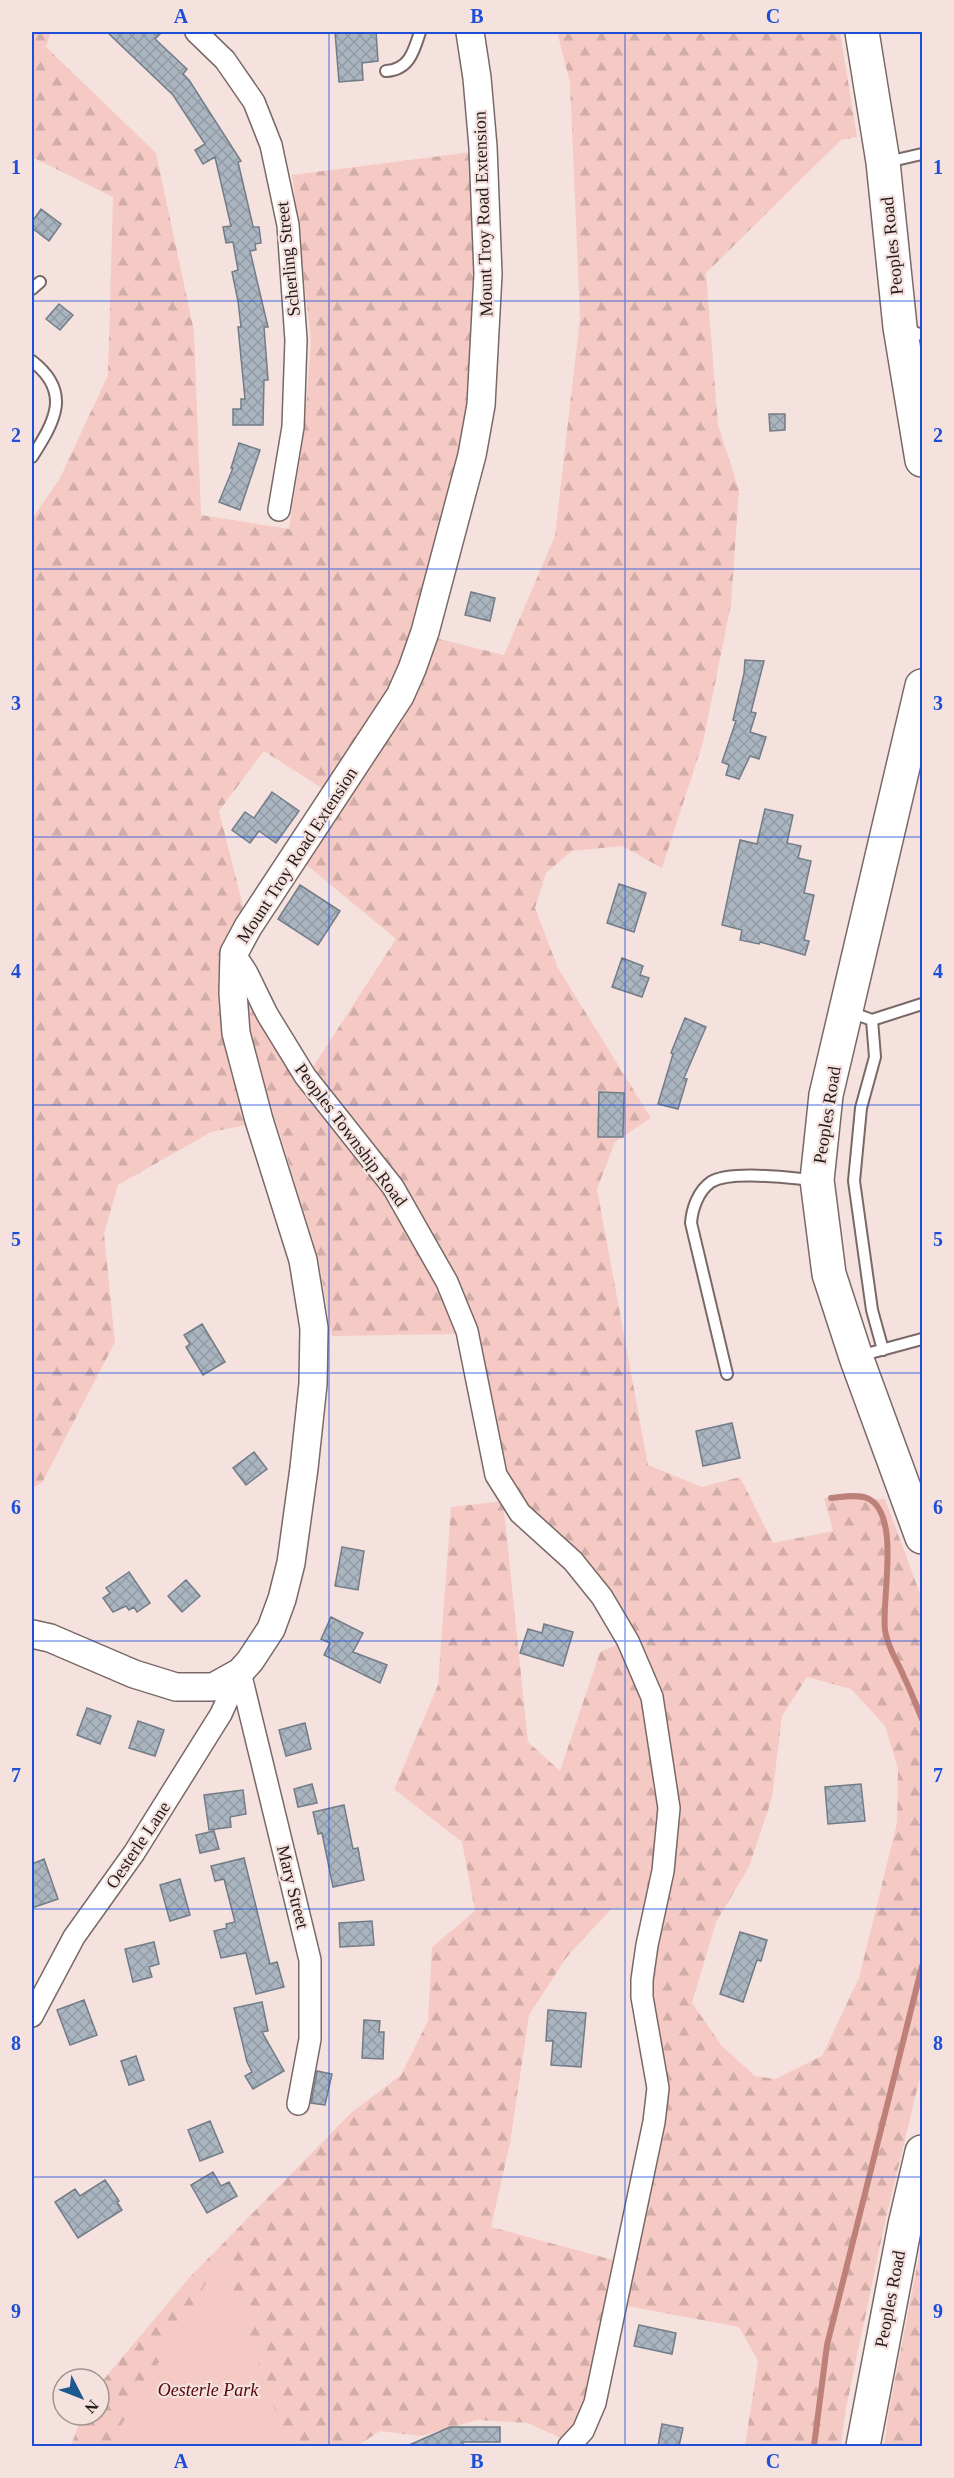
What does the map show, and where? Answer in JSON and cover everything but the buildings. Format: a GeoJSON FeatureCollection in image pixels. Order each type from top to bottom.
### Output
{"type":"FeatureCollection","features":[{"type":"Feature","properties":{"kind":"main road","name":"Peoples Road"},"geometry":{"type":"LineString","coordinates":[[862,32],[911,331],[922,460]]}},
{"type":"Feature","properties":{"kind":"main road","name":"Peoples Road"},"geometry":{"type":"LineString","coordinates":[[922,686],[860,1016],[826,1095],[817,1180],[829,1274],[870,1353],[922,1537]]}},
{"type":"Feature","properties":{"kind":"main road","name":"Peoples Road"},"geometry":{"type":"LineString","coordinates":[[863,2446],[904,2225],[922,2152]]}},
{"type":"Feature","properties":{"kind":"street","name":"Scherling Street"},"geometry":{"type":"LineString","coordinates":[[196,32],[225,60],[254,102],[271,145],[288,225],[296,340],[292,427],[279,510]]}},
{"type":"Feature","properties":{"kind":"street","name":"Mount Troy Road Extension"},"geometry":{"type":"LineString","coordinates":[[32,1634],[50,1638],[134,1674],[176,1688],[213,1687],[240,1672],[262,1645],[271,1629],[282,1599],[291,1563],[304,1468],[313,1384],[314,1329],[303,1260],[259,1120],[236,1033],[232,993],[234,953],[254,916],[400,696],[425,632],[469,465],[482,405],[488,273],[483,147],[470,32]]}},
{"type":"Feature","properties":{"kind":"street","name":"Peoples Township Road"},"geometry":{"type":"LineString","coordinates":[[234,953],[296,1061],[393,1187],[447,1282],[466,1331],[496,1475],[520,1513],[590,1579],[616,1619],[652,1697],[669,1808],[663,1871],[642,1980],[642,1997],[658,2088],[654,2122],[595,2403],[583,2431],[568,2446]]}},
{"type":"Feature","properties":{"kind":"street","name":"Oesterle Lane"},"geometry":{"type":"LineString","coordinates":[[32,2016],[74,1937],[134,1853],[221,1714],[240,1672]]}},
{"type":"Feature","properties":{"kind":"street","name":"Mary Street"},"geometry":{"type":"LineString","coordinates":[[240,1672],[310,1960],[310,2039],[298,2104]]}},
{"type":"Feature","properties":{"kind":"lane"},"geometry":{"type":"LineString","coordinates":[[386,71],[401,68],[408,61],[420,32]]}},
{"type":"Feature","properties":{"kind":"lane"},"geometry":{"type":"LineString","coordinates":[[884,162],[922,154]]}},
{"type":"Feature","properties":{"kind":"lane"},"geometry":{"type":"LineString","coordinates":[[32,361],[47,375],[56,390],[56,406],[52,423],[32,456]]}},
{"type":"Feature","properties":{"kind":"lane"},"geometry":{"type":"LineString","coordinates":[[922,1004],[860,1016],[875,1057],[861,1108],[854,1182],[872,1310],[870,1353],[922,1339]]}},
{"type":"Feature","properties":{"kind":"lane"},"geometry":{"type":"LineString","coordinates":[[727,1374],[691,1223],[692,1212],[698,1199],[710,1183],[719,1179],[765,1176],[817,1180]]}},
{"type":"Feature","properties":{"kind":"green space"},"geometry":{"type":"Polygon","coordinates":[[[32,32],[51,32],[46,47],[156,153],[194,331],[201,515],[289,529],[304,434],[311,341],[292,175],[472,152],[475,281],[469,410],[452,487],[404,667],[323,789],[264,751],[219,811],[244,910],[230,929],[222,951],[218,976],[218,1001],[227,1053],[246,1125],[211,1132],[118,1185],[104,1234],[115,1342],[42,1483],[32,1488],[32,519],[60,478],[108,375],[113,197],[32,159],[32,32]]]}},
{"type":"Feature","properties":{"kind":"green space"},"geometry":{"type":"Polygon","coordinates":[[[557,32],[840,32],[857,137],[841,140],[706,273],[718,425],[739,490],[731,605],[703,742],[662,868],[622,846],[572,851],[546,873],[535,908],[558,968],[651,1118],[615,1142],[597,1189],[648,1465],[702,1487],[740,1477],[773,1543],[833,1531],[824,1498],[885,1499],[922,1599],[922,2069],[885,2222],[846,2408],[841,2446],[745,2446],[758,2361],[739,2327],[622,2305],[666,2087],[651,1991],[676,1791],[606,1589],[590,1564],[525,1507],[508,1483],[497,1449],[485,1370],[406,1190],[313,1067],[396,939],[303,862],[410,706],[428,666],[435,638],[504,655],[555,536],[580,318],[570,82],[557,32]],[[807,1677],[782,1716],[772,1798],[749,1867],[716,1922],[692,2003],[722,2046],[755,2076],[775,2079],[822,2056],[859,1978],[897,1823],[898,1769],[885,1726],[851,1689],[807,1677]]]}},
{"type":"Feature","properties":{"kind":"green space"},"geometry":{"type":"Polygon","coordinates":[[[244,986],[384,1193],[435,1279],[458,1334],[332,1336],[318,1257],[247,1028],[244,986]]]}},
{"type":"Feature","properties":{"kind":"green space"},"geometry":{"type":"Polygon","coordinates":[[[503,1501],[528,1742],[560,1771],[600,1652],[619,1644],[643,1699],[662,1827],[646,1908],[612,1908],[566,1958],[529,2015],[510,2143],[491,2227],[617,2261],[589,2401],[565,2440],[528,2423],[477,2420],[421,2436],[380,2431],[357,2446],[71,2446],[78,2427],[111,2427],[111,2371],[189,2278],[352,2112],[401,2075],[428,2021],[432,1947],[475,1911],[462,1842],[394,1789],[438,1685],[451,1507],[503,1501]]]}},
{"type":"Feature","properties":{"kind":"green space"},"geometry":{"type":"Polygon","coordinates":[[[922,2241],[922,2446],[884,2446],[889,2410],[922,2241]]]}},
{"type":"Feature","properties":{"kind":"green space","name":"Oesterle Park"},"geometry":{"type":"Polygon","coordinates":[[[221,2258],[288,2446],[109,2446],[221,2258]]]}},
{"type":"Feature","properties":{"kind":"waterway"},"geometry":{"type":"LineString","coordinates":[[831,1498],[854,1496],[867,1498],[878,1507],[884,1521],[888,1559],[886,1636],[922,1719]]}},
{"type":"Feature","properties":{"kind":"waterway"},"geometry":{"type":"LineString","coordinates":[[814,2446],[827,2345],[922,1966]]}}]}
